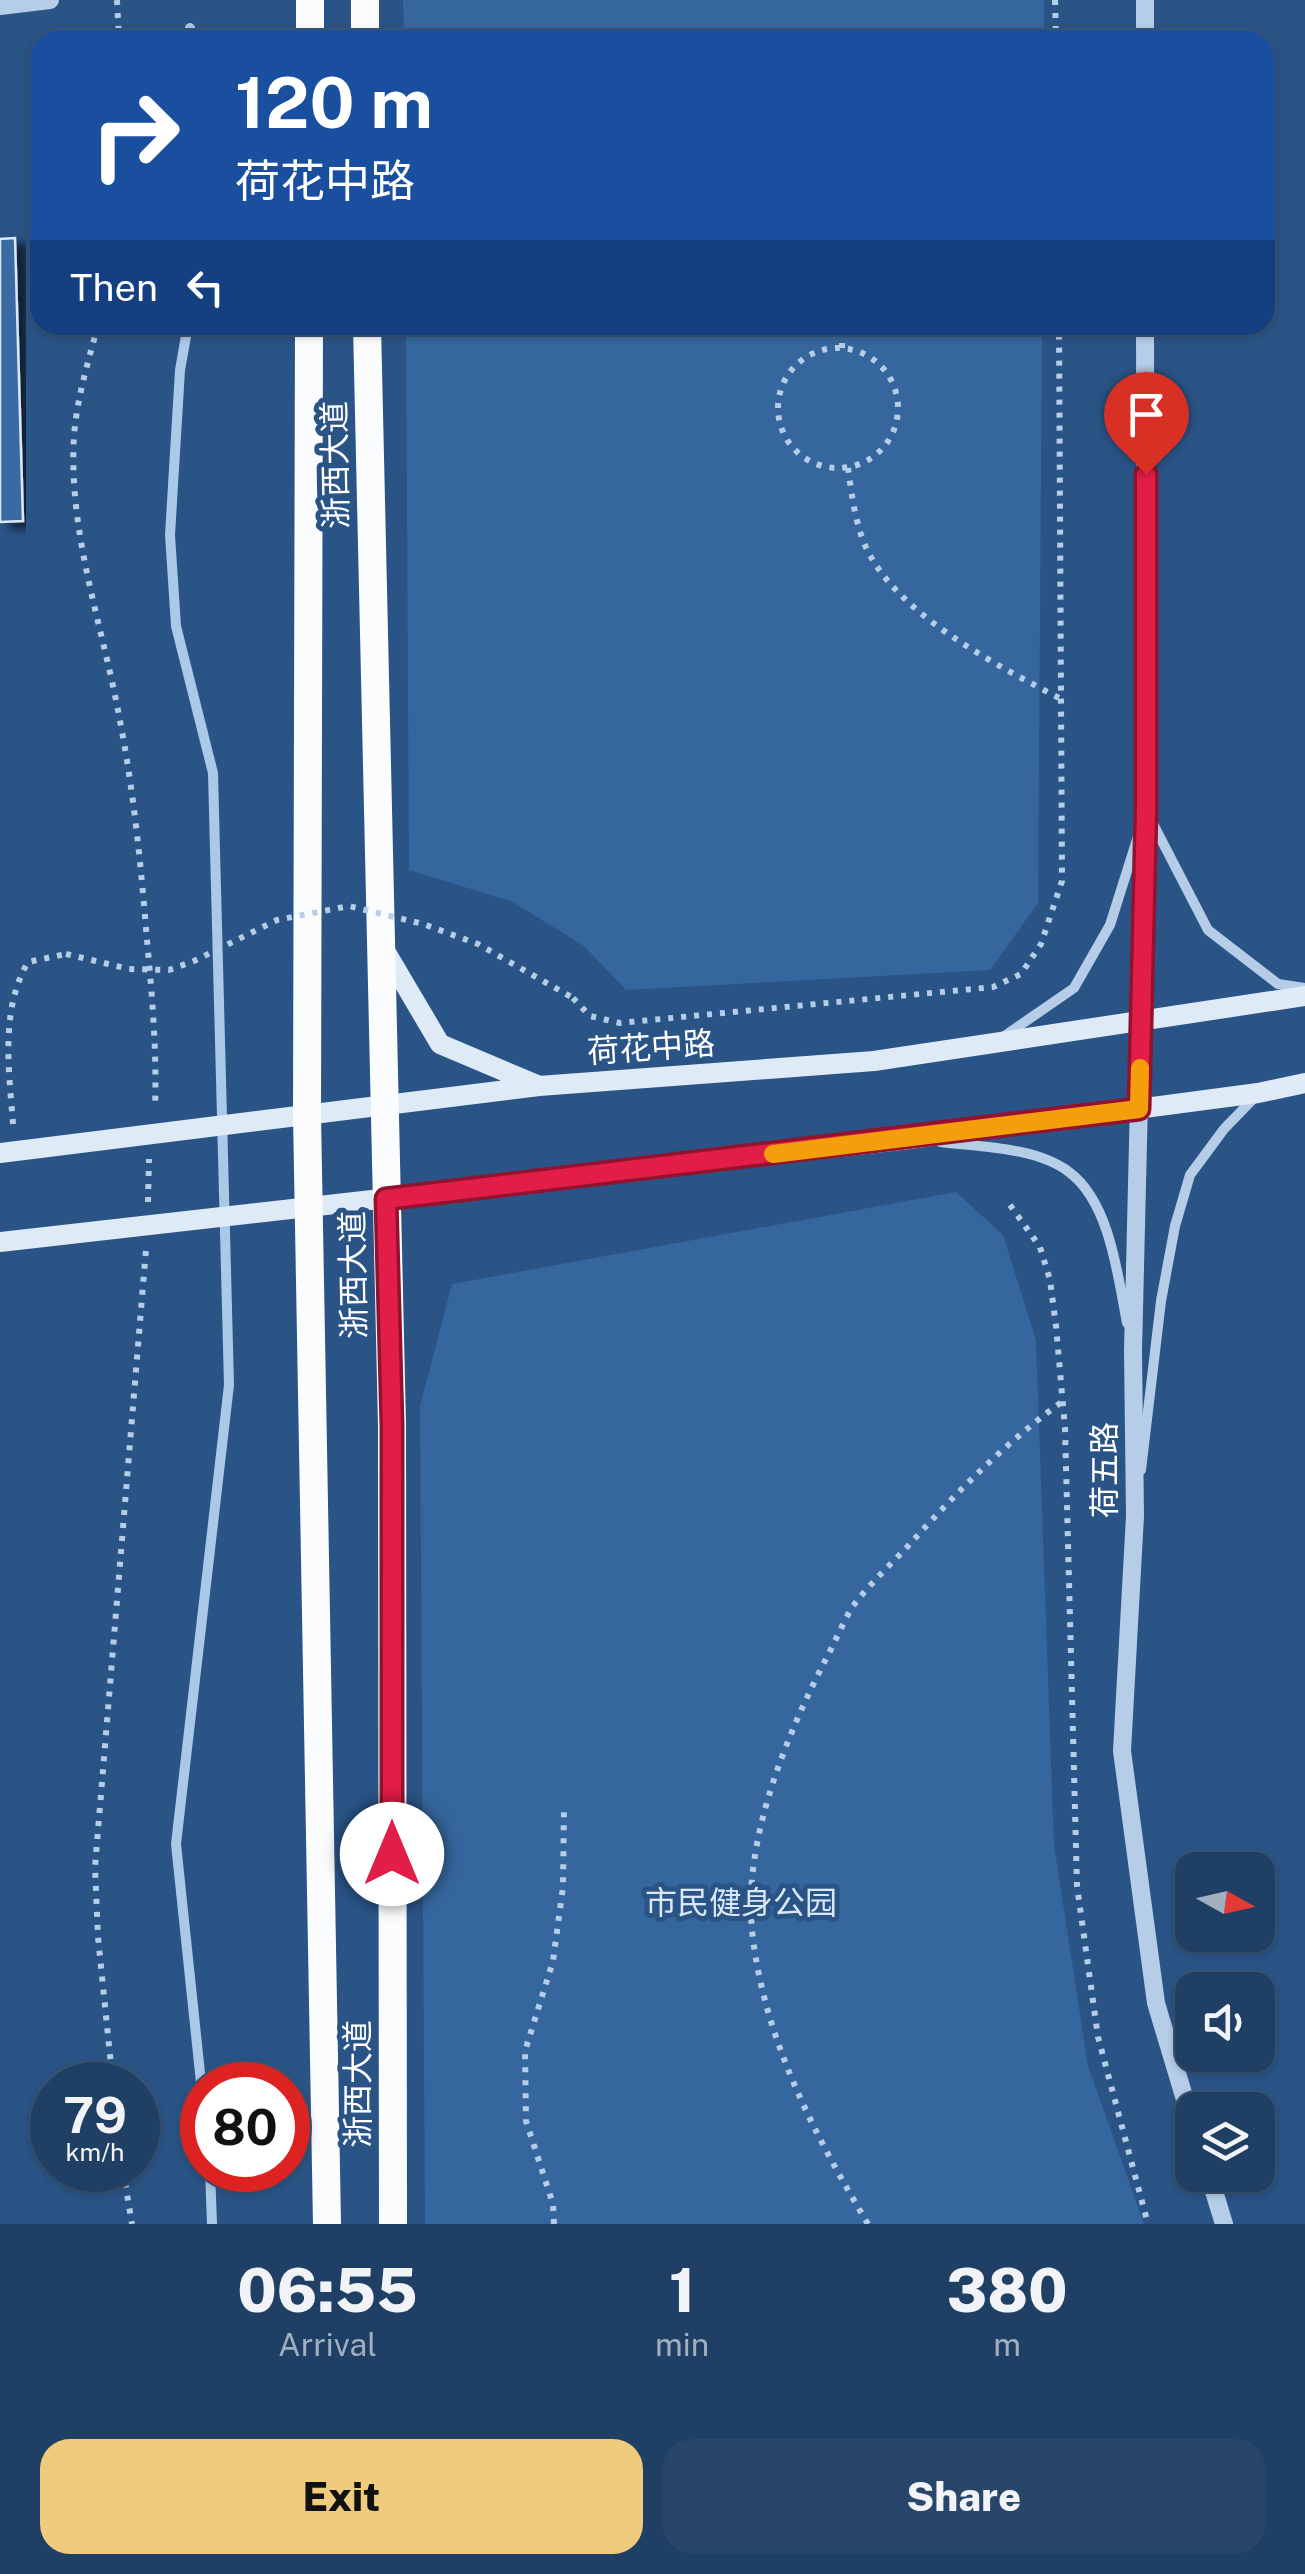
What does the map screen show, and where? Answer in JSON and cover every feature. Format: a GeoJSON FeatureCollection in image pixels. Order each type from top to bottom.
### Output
{"type":"FeatureCollection","features":[{"type":"Feature","properties":{"kind":"highway"},"geometry":{"type":"LineString","coordinates":[[310,0],[310,30]]}},
{"type":"Feature","properties":{"kind":"highway"},"geometry":{"type":"LineString","coordinates":[[365,0],[365,30]]}},
{"type":"Feature","properties":{"kind":"highway","name":"浙西大道"},"geometry":{"type":"LineString","coordinates":[[309,335],[308,1114],[327,2224]]}},
{"type":"Feature","properties":{"kind":"highway","name":"浙西大道"},"geometry":{"type":"LineString","coordinates":[[367,335],[392,1445],[393,2224]]}},
{"type":"Feature","properties":{"kind":"main road"},"geometry":{"type":"LineString","coordinates":[[380,942],[440,1044],[539,1086]]}},
{"type":"Feature","properties":{"kind":"main road","name":"荷花中路"},"geometry":{"type":"LineString","coordinates":[[0,1153],[539,1086],[874,1060],[990,1046],[1305,996]]}},
{"type":"Feature","properties":{"kind":"main road"},"geometry":{"type":"LineString","coordinates":[[0,1242],[910,1138],[1258,1093],[1305,1083]]}},
{"type":"Feature","properties":{"kind":"street"},"geometry":{"type":"LineString","coordinates":[[0,6],[50,0]]}},
{"type":"Feature","properties":{"kind":"street"},"geometry":{"type":"LineString","coordinates":[[1144,0],[1144,30]]}},
{"type":"Feature","properties":{"kind":"street","name":"荷五路"},"geometry":{"type":"LineString","coordinates":[[1145,335],[1146,810],[1133,1351],[1134,1516],[1122,1751],[1156,2003],[1183,2092]]}},
{"type":"Feature","properties":{"kind":"street"},"geometry":{"type":"LineString","coordinates":[[1146,810],[1208,930],[1278,984],[1305,988]]}},
{"type":"Feature","properties":{"kind":"street","name":"荷五路"},"geometry":{"type":"LineString","coordinates":[[990,1046],[1074,988],[1110,925],[1146,810]]}},
{"type":"Feature","properties":{"kind":"street"},"geometry":{"type":"LineString","coordinates":[[1134,1516],[1151,1406],[1161,1301],[1175,1226],[1190,1175],[1258,1093]]}},
{"type":"Feature","properties":{"kind":"street"},"geometry":{"type":"LineString","coordinates":[[910,1138],[1034,1157],[1068,1171],[1103,1219],[1133,1351]]}},
{"type":"Feature","properties":{"kind":"street"},"geometry":{"type":"LineString","coordinates":[[1214,2192],[1224,2224]]}},
{"type":"Feature","properties":{"kind":"path"},"geometry":{"type":"LineString","coordinates":[[117,0],[118,30]]}},
{"type":"Feature","properties":{"kind":"path"},"geometry":{"type":"LineString","coordinates":[[1055,0],[1056,30]]}},
{"type":"Feature","properties":{"kind":"path"},"geometry":{"type":"LineString","coordinates":[[842,335],[842,348]]}},
{"type":"Feature","properties":{"kind":"path"},"geometry":{"type":"LineString","coordinates":[[13,1124],[6,1039],[14,984],[28,962],[66,954],[130,969],[169,970],[277,920],[348,906],[423,924],[478,944],[573,998],[590,1016],[620,1023],[993,986],[1021,974],[1041,944],[1062,881],[1059,335]]}},
{"type":"Feature","properties":{"kind":"path"},"geometry":{"type":"LineString","coordinates":[[842,348],[872,357],[886,372],[896,390],[898,410],[894,430],[884,448],[868,461],[848,468],[829,468],[810,462],[794,450],[783,434],[778,396],[797,362],[814,352],[842,348]]}},
{"type":"Feature","properties":{"kind":"path"},"geometry":{"type":"LineString","coordinates":[[848,468],[853,504],[870,557],[904,597],[944,632],[1061,699]]}},
{"type":"Feature","properties":{"kind":"path"},"geometry":{"type":"LineString","coordinates":[[1010,1204],[1040,1247],[1050,1280],[1063,1401],[1077,1886],[1098,2037],[1148,2224]]}},
{"type":"Feature","properties":{"kind":"path"},"geometry":{"type":"LineString","coordinates":[[868,2224],[803,2108],[763,2000],[752,1927],[754,1869],[769,1794],[803,1703],[855,1604],[958,1492],[1021,1432],[1063,1401]]}},
{"type":"Feature","properties":{"kind":"path"},"geometry":{"type":"LineString","coordinates":[[554,2224],[553,2204],[526,2121],[525,2051],[552,1961],[563,1887],[564,1806]]}},
{"type":"Feature","properties":{"kind":"path"},"geometry":{"type":"LineString","coordinates":[[127,2192],[132,2224]]}},
{"type":"Feature","properties":{"kind":"green space"},"geometry":{"type":"Polygon","coordinates":[[[403,0],[1044,0],[1044,30],[404,30],[403,0]]]}},
{"type":"Feature","properties":{"kind":"green space"},"geometry":{"type":"Polygon","coordinates":[[[406,335],[1042,335],[1038,903],[990,970],[626,990],[584,946],[513,902],[409,870],[406,335]]]}},
{"type":"Feature","properties":{"kind":"green space","name":"市民健身公园"},"geometry":{"type":"Polygon","coordinates":[[[956,1192],[1003,1235],[1036,1340],[1054,1845],[1088,2066],[1144,2224],[425,2224],[420,1406],[452,1284],[956,1192]]]}},
{"type":"Feature","properties":{"kind":"building"},"geometry":{"type":"Polygon","coordinates":[[[15,238],[23,521],[0,522],[0,239],[15,238]]]}},
{"type":"Feature","properties":{"kind":"waterway"},"geometry":{"type":"LineString","coordinates":[[186,335],[180,370],[170,535],[176,626],[213,773],[229,1385],[176,1844],[199,2062]]}},
{"type":"Feature","properties":{"kind":"waterway"},"geometry":{"type":"LineString","coordinates":[[211,2192],[212,2224]]}},
{"type":"Feature","properties":{"kind":"slow traffic"},"geometry":{"type":"LineString","coordinates":[[773,1154],[1139,1109],[1140,1068]]}},
{"type":"Feature","properties":{"kind":"route"},"geometry":{"type":"LineString","coordinates":[[392,1854],[392,1426],[386,1199],[1139,1109],[1146,810],[1146,474]]}}]}
